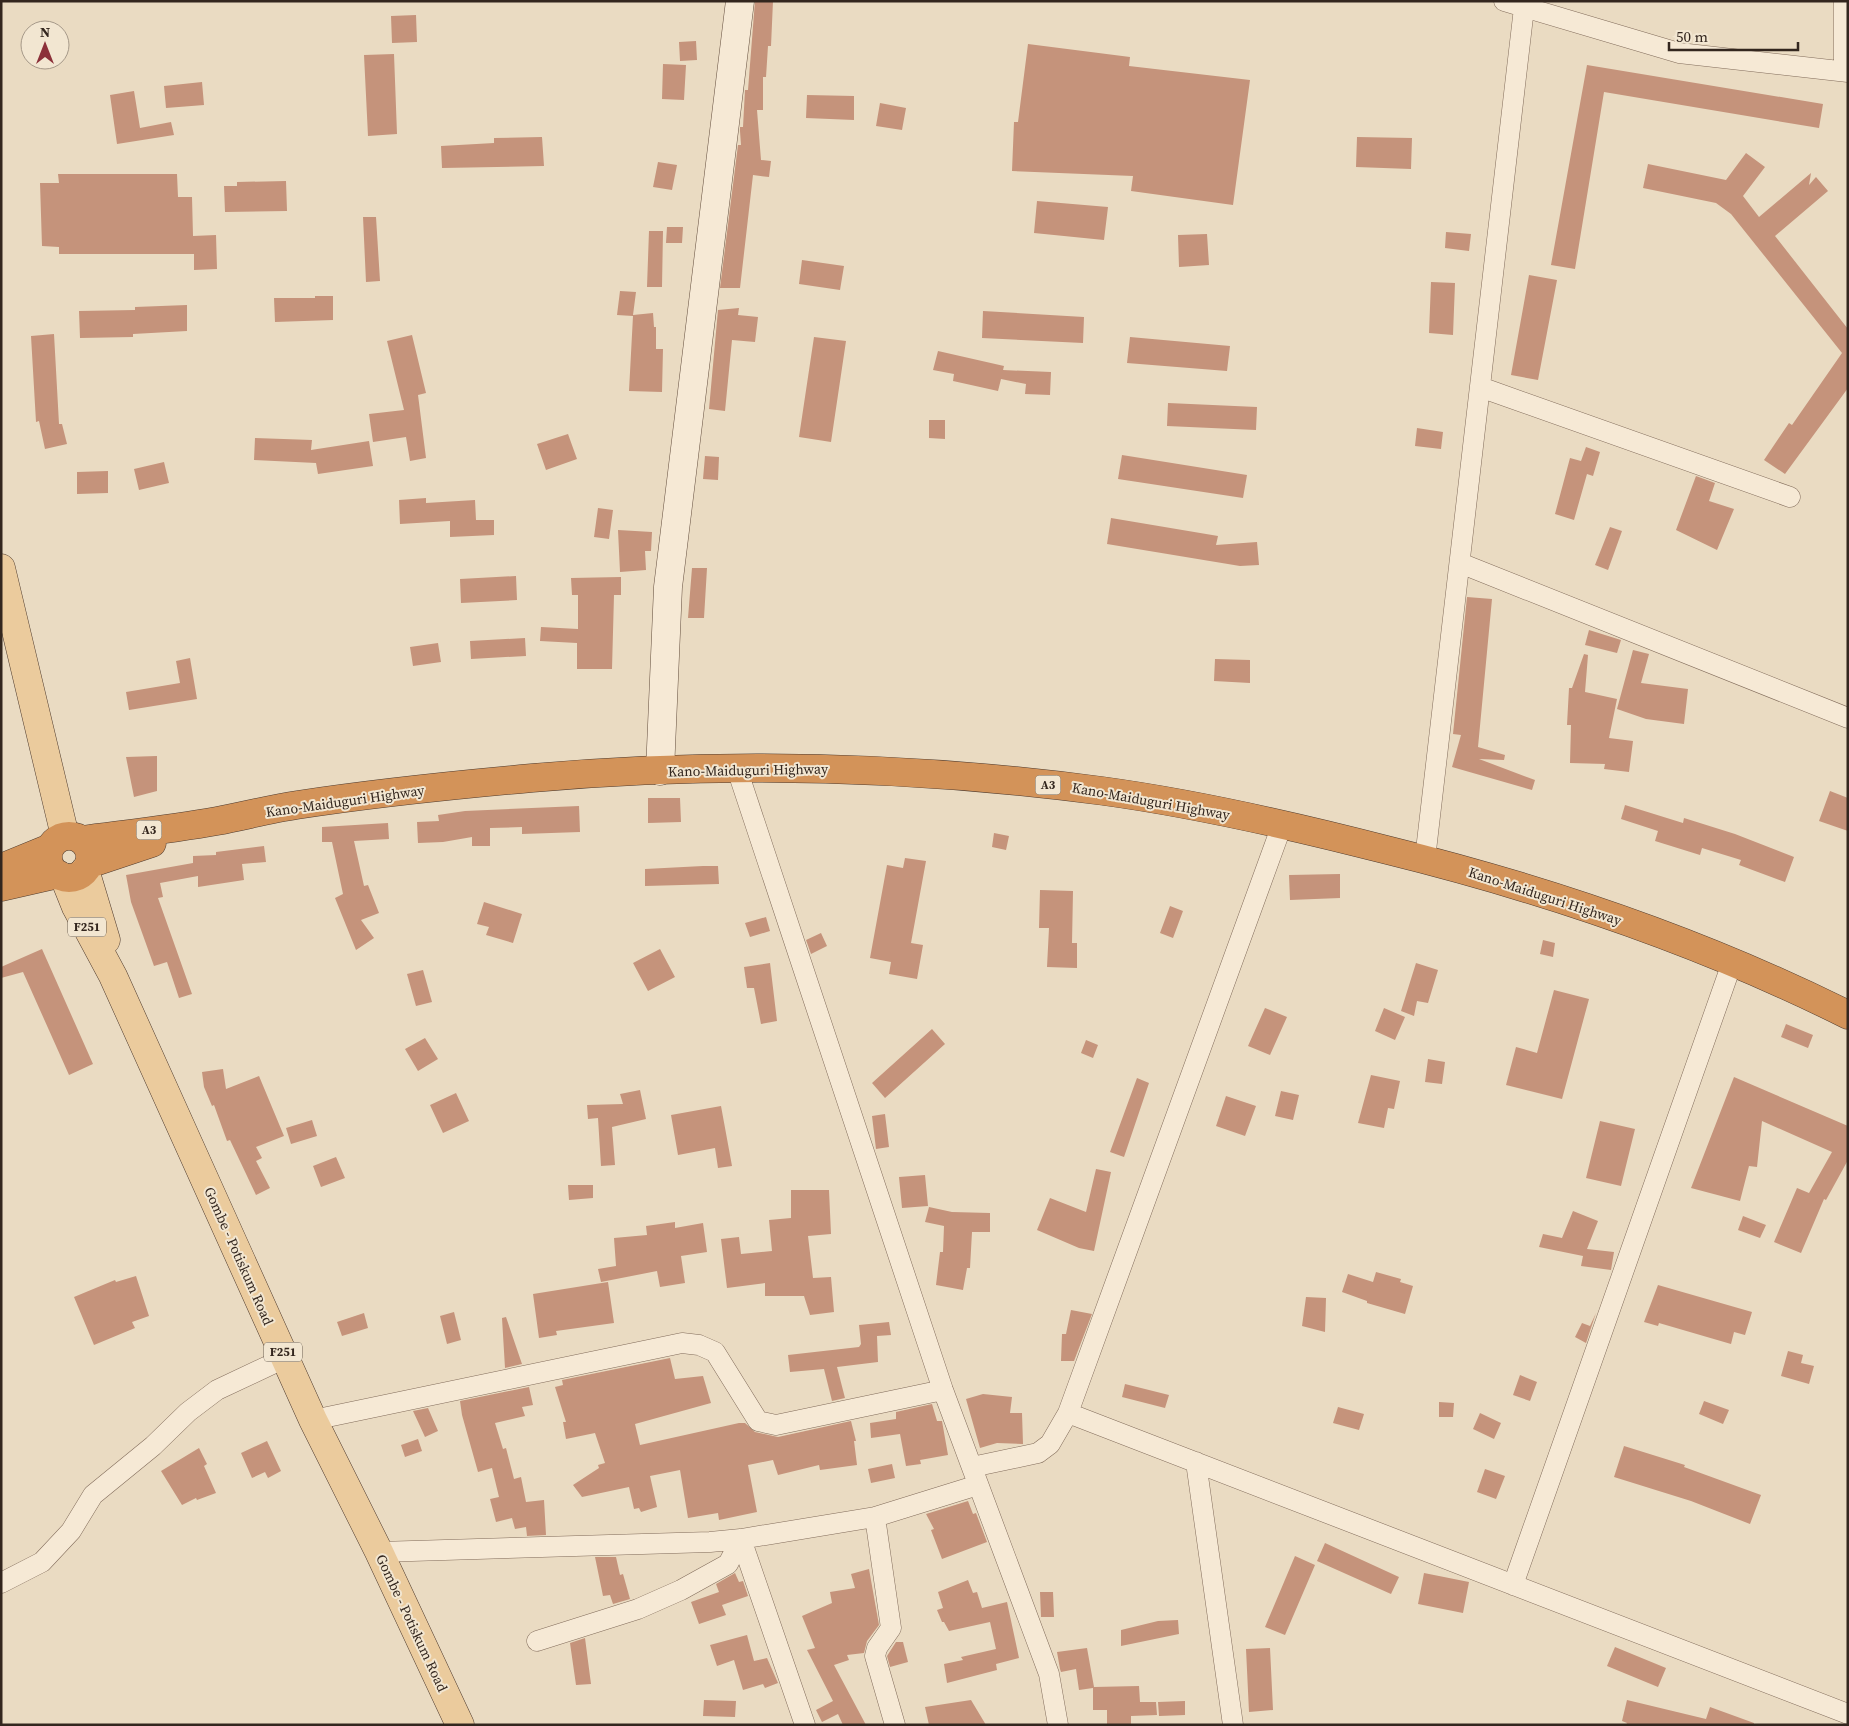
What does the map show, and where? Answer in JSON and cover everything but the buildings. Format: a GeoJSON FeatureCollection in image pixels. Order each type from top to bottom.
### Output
{"type":"FeatureCollection","features":[{"type":"Feature","properties":{"kind":"highway","name":"Kano-Maiduguri Highway"},"geometry":{"type":"LineString","coordinates":[[1,868],[71,859],[216,822],[294,805],[535,778],[737,769],[889,771],[996,778],[1108,792],[1282,825],[1464,869],[1578,905],[1680,942],[1801,992],[1848,1016]]}},
{"type":"Feature","properties":{"kind":"highway","name":"Kano-Maiduguri Highway"},"geometry":{"type":"LineString","coordinates":[[1,888],[71,859]]}},
{"type":"Feature","properties":{"kind":"main road","name":"Gombe - Potiskum Road"},"geometry":{"type":"LineString","coordinates":[[1,568],[71,859],[76,907],[112,976],[313,1420],[379,1552],[460,1725]]}},
{"type":"Feature","properties":{"kind":"street"},"geometry":{"type":"LineString","coordinates":[[660,771],[668,587],[740,1]]}},
{"type":"Feature","properties":{"kind":"street"},"geometry":{"type":"LineString","coordinates":[[1426,859],[1480,387],[1510,3],[1679,53],[1846,71],[1844,1]]}},
{"type":"Feature","properties":{"kind":"street"},"geometry":{"type":"LineString","coordinates":[[1480,387],[1790,497]]}},
{"type":"Feature","properties":{"kind":"street"},"geometry":{"type":"LineString","coordinates":[[1460,563],[1848,718]]}},
{"type":"Feature","properties":{"kind":"street"},"geometry":{"type":"LineString","coordinates":[[737,769],[943,1390],[1049,1674],[1058,1725]]}},
{"type":"Feature","properties":{"kind":"street"},"geometry":{"type":"LineString","coordinates":[[379,1552],[710,1542],[741,1539],[875,1517],[975,1476],[1038,1453],[1050,1444],[1068,1413],[1282,825]]}},
{"type":"Feature","properties":{"kind":"street"},"geometry":{"type":"LineString","coordinates":[[1513,1585],[1732,963]]}},
{"type":"Feature","properties":{"kind":"street"},"geometry":{"type":"LineString","coordinates":[[313,1420],[682,1343],[699,1345],[715,1352],[758,1421],[776,1425],[943,1390]]}},
{"type":"Feature","properties":{"kind":"street"},"geometry":{"type":"LineString","coordinates":[[1,1583],[42,1562],[71,1531],[93,1495],[153,1446],[188,1412],[217,1390],[285,1358]]}},
{"type":"Feature","properties":{"kind":"street"},"geometry":{"type":"LineString","coordinates":[[1068,1413],[1848,1714]]}},
{"type":"Feature","properties":{"kind":"street"},"geometry":{"type":"LineString","coordinates":[[1196,1462],[1233,1725]]}},
{"type":"Feature","properties":{"kind":"street"},"geometry":{"type":"LineString","coordinates":[[875,1517],[891,1628],[877,1648],[875,1656],[895,1725]]}},
{"type":"Feature","properties":{"kind":"street"},"geometry":{"type":"LineString","coordinates":[[537,1641],[622,1614],[681,1590],[728,1564],[741,1539]]}},
{"type":"Feature","properties":{"kind":"street"},"geometry":{"type":"LineString","coordinates":[[741,1539],[805,1725]]}}]}
